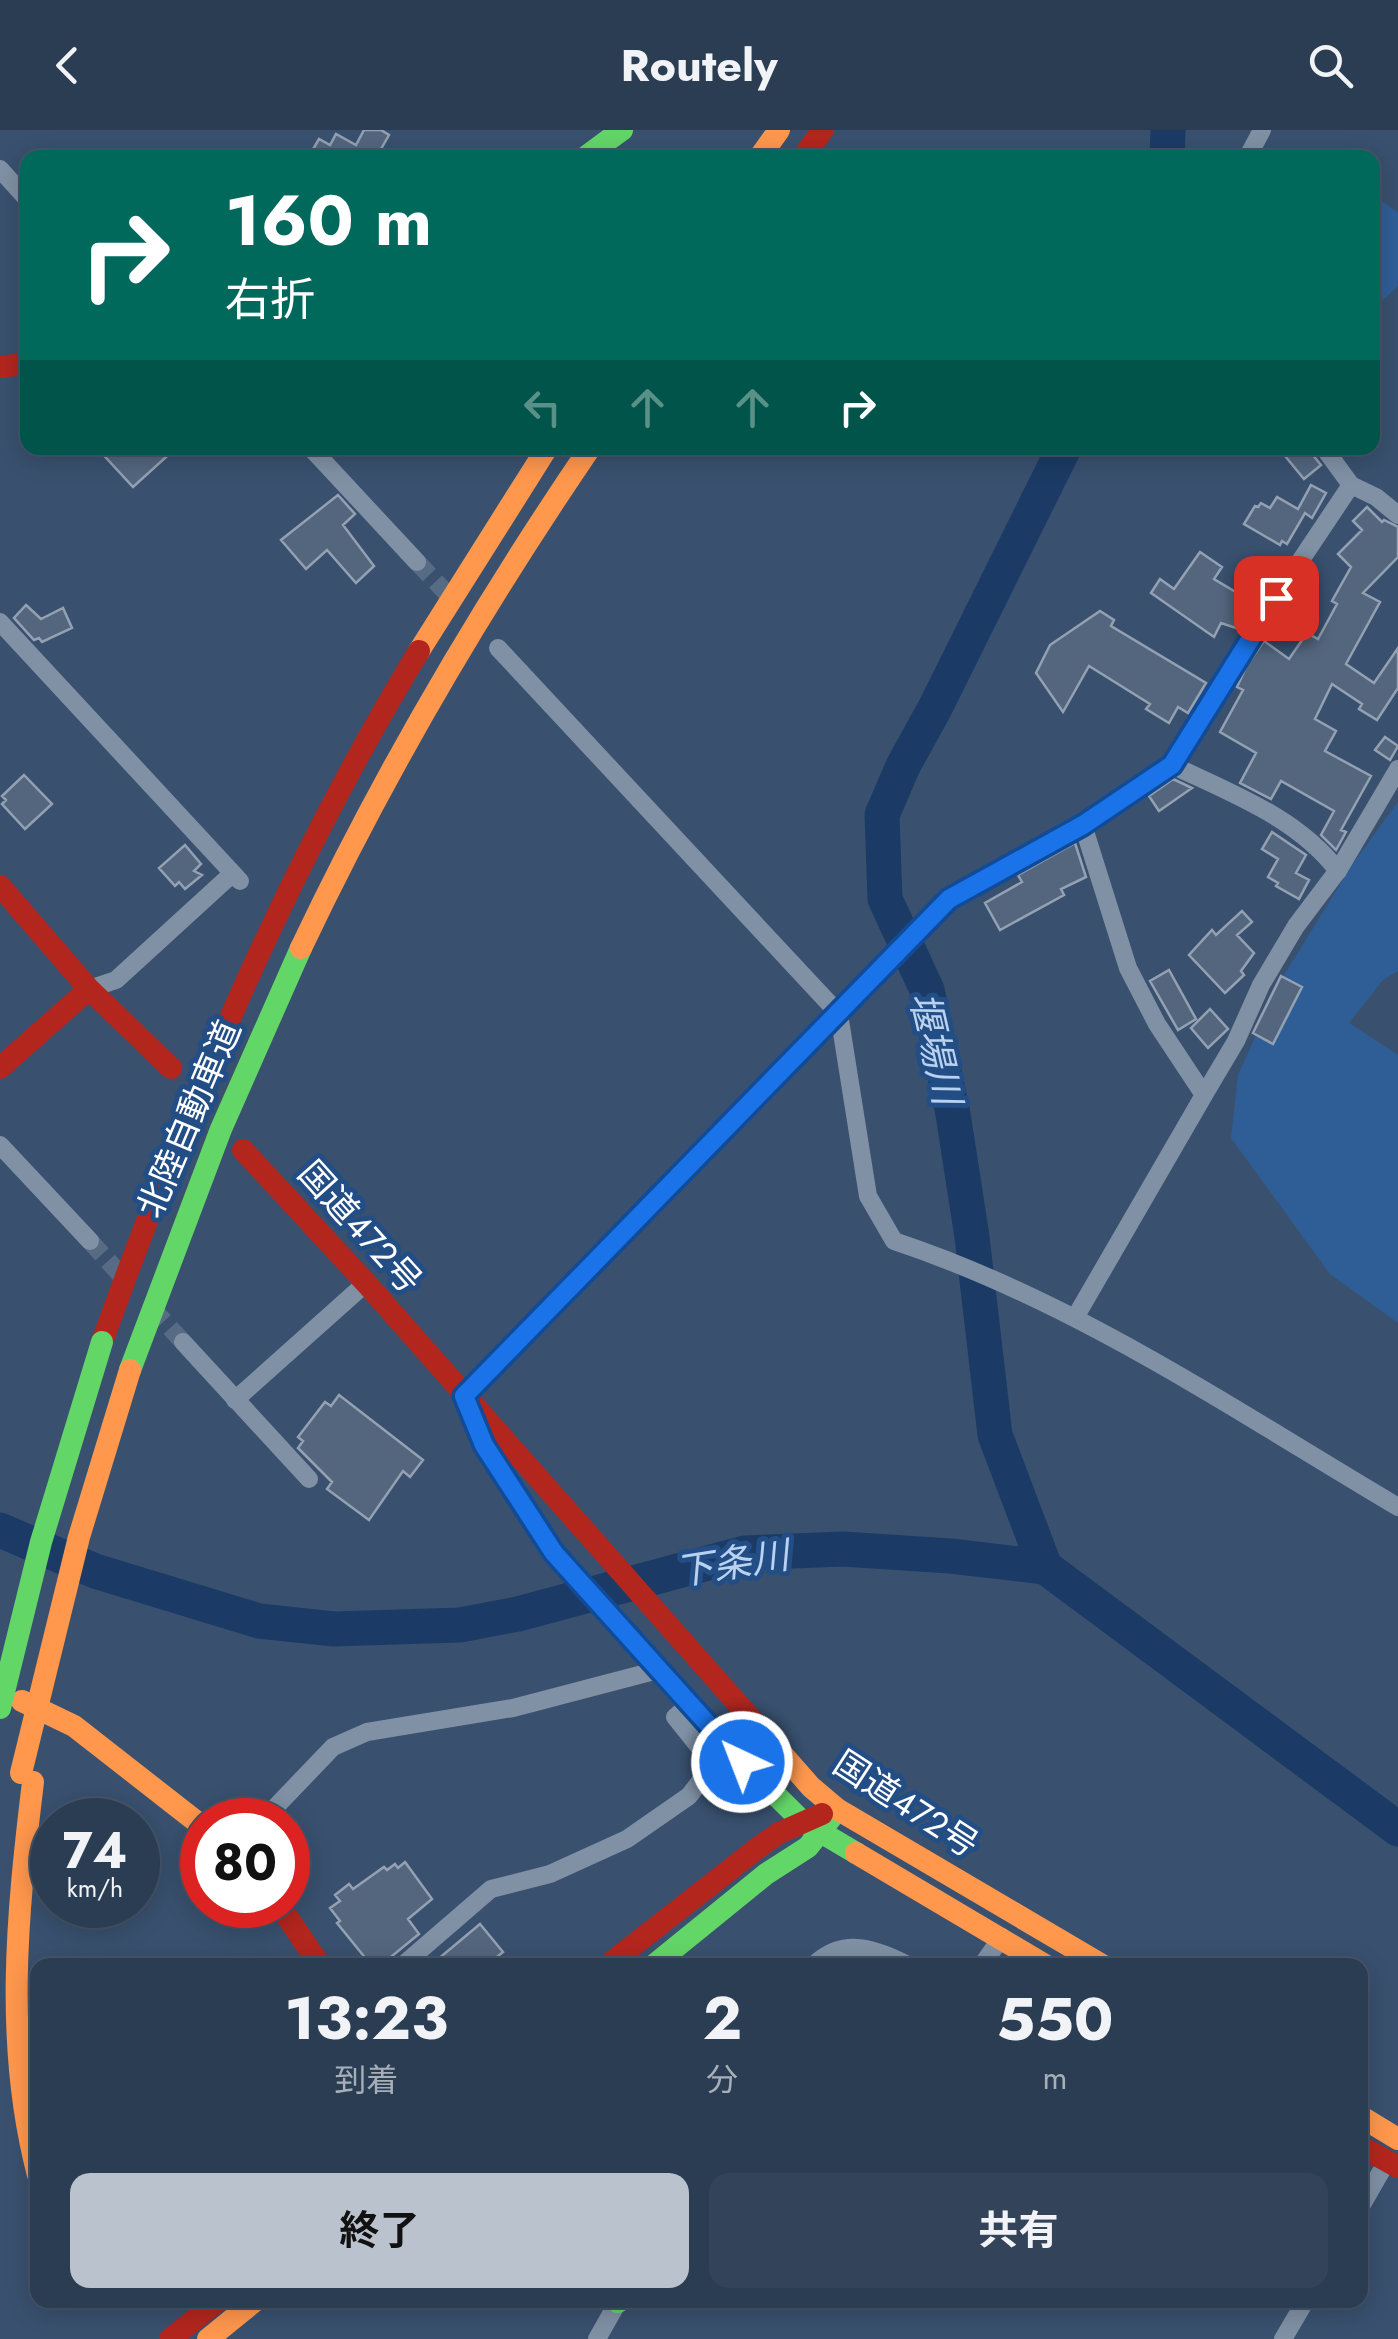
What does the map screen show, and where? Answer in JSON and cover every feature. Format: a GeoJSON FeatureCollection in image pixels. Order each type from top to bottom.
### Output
{"type":"FeatureCollection","features":[{"type":"Feature","properties":{"kind":"main road"},"geometry":{"type":"LineString","coordinates":[[595,150],[622,130]]}},
{"type":"Feature","properties":{"kind":"main road","name":"北陸自動車道"},"geometry":{"type":"LineString","coordinates":[[0,1708],[99,1341],[233,1010],[333,805],[406,672],[543,455]]}},
{"type":"Feature","properties":{"kind":"main road","name":"北陸自動車道"},"geometry":{"type":"LineString","coordinates":[[0,1879],[27,1777],[56,1628],[79,1538],[130,1370],[213,1146],[314,919],[436,692],[503,578],[585,455]]}},
{"type":"Feature","properties":{"kind":"main road"},"geometry":{"type":"LineString","coordinates":[[0,886],[89,990],[171,1068]]}},
{"type":"Feature","properties":{"kind":"main road"},"geometry":{"type":"LineString","coordinates":[[0,1068],[89,990]]}},
{"type":"Feature","properties":{"kind":"main road","name":"国道472号"},"geometry":{"type":"LineString","coordinates":[[243,1150],[811,1787],[836,1809],[1090,1958]]}},
{"type":"Feature","properties":{"kind":"main road"},"geometry":{"type":"LineString","coordinates":[[0,1656],[58,1448],[99,1341]]}},
{"type":"Feature","properties":{"kind":"main road","name":"国道472号"},"geometry":{"type":"LineString","coordinates":[[464,1396],[484,1445],[554,1553],[689,1705],[811,1828],[1033,1958]]}},
{"type":"Feature","properties":{"kind":"main road"},"geometry":{"type":"LineString","coordinates":[[0,1690],[74,1726],[180,1809]]}},
{"type":"Feature","properties":{"kind":"main road"},"geometry":{"type":"LineString","coordinates":[[27,1777],[13,2000],[17,2101],[30,2146]]}},
{"type":"Feature","properties":{"kind":"main road"},"geometry":{"type":"LineString","coordinates":[[662,1958],[836,1809]]}},
{"type":"Feature","properties":{"kind":"main road"},"geometry":{"type":"LineString","coordinates":[[617,1958],[759,1847],[811,1828]]}},
{"type":"Feature","properties":{"kind":"main road"},"geometry":{"type":"LineString","coordinates":[[295,1928],[315,1958]]}},
{"type":"Feature","properties":{"kind":"main road"},"geometry":{"type":"LineString","coordinates":[[1368,2121],[1398,2139]]}},
{"type":"Feature","properties":{"kind":"main road"},"geometry":{"type":"LineString","coordinates":[[1368,2150],[1393,2164]]}},
{"type":"Feature","properties":{"kind":"main road"},"geometry":{"type":"LineString","coordinates":[[170,2339],[208,2308]]}},
{"type":"Feature","properties":{"kind":"main road"},"geometry":{"type":"LineString","coordinates":[[208,2339],[246,2308]]}},
{"type":"Feature","properties":{"kind":"main road"},"geometry":{"type":"LineString","coordinates":[[243,2339],[272,2308]]}},
{"type":"Feature","properties":{"kind":"street"},"geometry":{"type":"LineString","coordinates":[[0,170],[20,191]]}},
{"type":"Feature","properties":{"kind":"street"},"geometry":{"type":"LineString","coordinates":[[318,455],[418,562]]}},
{"type":"Feature","properties":{"kind":"street"},"geometry":{"type":"LineString","coordinates":[[1329,455],[1351,484],[1398,515]]}},
{"type":"Feature","properties":{"kind":"street"},"geometry":{"type":"LineString","coordinates":[[464,1396],[949,899],[1083,825],[1172,765],[1238,654],[1351,484]]}},
{"type":"Feature","properties":{"kind":"street"},"geometry":{"type":"LineString","coordinates":[[0,622],[236,877],[116,980],[89,990]]}},
{"type":"Feature","properties":{"kind":"street"},"geometry":{"type":"LineString","coordinates":[[498,648],[839,1014],[868,1196],[894,1241],[938,1255],[1076,1316],[1398,1507]]}},
{"type":"Feature","properties":{"kind":"street"},"geometry":{"type":"LineString","coordinates":[[1172,765],[1262,807],[1324,853],[1338,872]]}},
{"type":"Feature","properties":{"kind":"street"},"geometry":{"type":"LineString","coordinates":[[1076,1316],[1236,1040],[1261,986],[1296,926],[1338,872],[1398,769]]}},
{"type":"Feature","properties":{"kind":"street"},"geometry":{"type":"LineString","coordinates":[[1083,825],[1128,968],[1158,1024],[1204,1095]]}},
{"type":"Feature","properties":{"kind":"street"},"geometry":{"type":"LineString","coordinates":[[0,1146],[90,1242]]}},
{"type":"Feature","properties":{"kind":"street"},"geometry":{"type":"LineString","coordinates":[[235,1400],[366,1284]]}},
{"type":"Feature","properties":{"kind":"street"},"geometry":{"type":"LineString","coordinates":[[182,1342],[309,1480]]}},
{"type":"Feature","properties":{"kind":"street"},"geometry":{"type":"LineString","coordinates":[[284,1798],[333,1747],[366,1732],[513,1708],[658,1670]]}},
{"type":"Feature","properties":{"kind":"street"},"geometry":{"type":"LineString","coordinates":[[411,1958],[491,1890],[550,1874],[627,1839],[689,1796],[707,1772],[707,1757],[675,1717],[689,1705]]}},
{"type":"Feature","properties":{"kind":"street"},"geometry":{"type":"LineString","coordinates":[[987,1958],[1015,1914]]}},
{"type":"Feature","properties":{"kind":"street"},"geometry":{"type":"LineString","coordinates":[[823,1958],[834,1950],[849,1947],[893,1958]]}},
{"type":"Feature","properties":{"kind":"street"},"geometry":{"type":"LineString","coordinates":[[1368,2197],[1393,2164]]}},
{"type":"Feature","properties":{"kind":"street"},"geometry":{"type":"LineString","coordinates":[[597,2339],[614,2308]]}},
{"type":"Feature","properties":{"kind":"street"},"geometry":{"type":"LineString","coordinates":[[1283,2339],[1301,2308]]}},
{"type":"Feature","properties":{"kind":"shaded area"},"geometry":{"type":"Polygon","coordinates":[[[1380,199],[1398,213],[1398,286],[1380,303],[1380,199]]]}},
{"type":"Feature","properties":{"kind":"shaded area"},"geometry":{"type":"Polygon","coordinates":[[[1398,802],[1398,971],[1383,980],[1349,1023],[1398,1055],[1398,1323],[1330,1274],[1231,1138],[1238,1075],[1281,980],[1352,865],[1398,802]]]}},
{"type":"Feature","properties":{"kind":"building"},"geometry":{"type":"Polygon","coordinates":[[[364,130],[381,130],[389,135],[380,150],[313,150],[319,139],[330,145],[336,134],[356,145],[364,130]]]}},
{"type":"Feature","properties":{"kind":"building"},"geometry":{"type":"Polygon","coordinates":[[[103,455],[168,455],[133,487],[103,455]]]}},
{"type":"Feature","properties":{"kind":"building"},"geometry":{"type":"Polygon","coordinates":[[[1313,455],[1321,465],[1304,479],[1285,456],[1313,455]]]}},
{"type":"Feature","properties":{"kind":"building"},"geometry":{"type":"Polygon","coordinates":[[[1311,485],[1326,493],[1312,518],[1305,513],[1287,544],[1282,541],[1280,545],[1244,524],[1255,506],[1261,503],[1270,508],[1277,497],[1298,509],[1311,485]]]}},
{"type":"Feature","properties":{"kind":"building"},"geometry":{"type":"Polygon","coordinates":[[[338,495],[355,514],[343,525],[374,566],[356,583],[327,550],[306,569],[281,540],[338,495]]]}},
{"type":"Feature","properties":{"kind":"building"},"geometry":{"type":"Polygon","coordinates":[[[1367,507],[1382,522],[1398,527],[1398,557],[1363,593],[1380,602],[1346,664],[1374,683],[1398,648],[1398,688],[1377,720],[1359,709],[1362,704],[1332,684],[1315,719],[1336,731],[1325,751],[1371,776],[1341,830],[1346,832],[1336,850],[1321,835],[1334,811],[1281,781],[1271,799],[1240,783],[1256,753],[1220,732],[1243,690],[1237,687],[1247,665],[1264,641],[1289,659],[1307,633],[1318,639],[1337,604],[1332,601],[1351,567],[1338,554],[1362,530],[1353,521],[1367,507]]]}},
{"type":"Feature","properties":{"kind":"building"},"geometry":{"type":"Polygon","coordinates":[[[1200,552],[1222,567],[1214,579],[1254,603],[1239,629],[1221,623],[1214,637],[1151,593],[1160,579],[1174,589],[1200,552]]]}},
{"type":"Feature","properties":{"kind":"building"},"geometry":{"type":"Polygon","coordinates":[[[26,605],[41,619],[63,608],[72,628],[42,642],[39,638],[34,640],[14,618],[26,605]]]}},
{"type":"Feature","properties":{"kind":"building"},"geometry":{"type":"Polygon","coordinates":[[[1100,611],[1114,620],[1111,626],[1206,683],[1188,713],[1178,707],[1169,723],[1146,709],[1150,704],[1089,666],[1063,712],[1036,673],[1050,645],[1100,611]]]}},
{"type":"Feature","properties":{"kind":"building"},"geometry":{"type":"Polygon","coordinates":[[[1385,737],[1398,746],[1390,760],[1375,750],[1385,737]]]}},
{"type":"Feature","properties":{"kind":"building"},"geometry":{"type":"Polygon","coordinates":[[[24,775],[52,804],[25,829],[2,804],[6,800],[2,796],[24,775]]]}},
{"type":"Feature","properties":{"kind":"building"},"geometry":{"type":"Polygon","coordinates":[[[1173,779],[1192,788],[1159,811],[1149,796],[1173,779]]]}},
{"type":"Feature","properties":{"kind":"building"},"geometry":{"type":"Polygon","coordinates":[[[1272,832],[1306,855],[1296,873],[1309,880],[1299,899],[1268,877],[1278,859],[1262,849],[1272,832]]]}},
{"type":"Feature","properties":{"kind":"building"},"geometry":{"type":"Polygon","coordinates":[[[1075,843],[1086,877],[1061,889],[1064,895],[1000,930],[985,903],[1022,882],[1018,875],[1075,843]]]}},
{"type":"Feature","properties":{"kind":"building"},"geometry":{"type":"Polygon","coordinates":[[[185,845],[201,864],[194,871],[202,875],[185,889],[179,882],[175,886],[159,868],[185,845]]]}},
{"type":"Feature","properties":{"kind":"building"},"geometry":{"type":"Polygon","coordinates":[[[1242,911],[1252,922],[1237,935],[1254,953],[1241,971],[1244,975],[1225,993],[1189,955],[1212,930],[1216,935],[1242,911]]]}},
{"type":"Feature","properties":{"kind":"building"},"geometry":{"type":"Polygon","coordinates":[[[1169,970],[1196,1019],[1178,1030],[1150,981],[1169,970]]]}},
{"type":"Feature","properties":{"kind":"building"},"geometry":{"type":"Polygon","coordinates":[[[1281,976],[1302,987],[1273,1044],[1253,1033],[1281,976]]]}},
{"type":"Feature","properties":{"kind":"building"},"geometry":{"type":"Polygon","coordinates":[[[1210,1009],[1228,1029],[1208,1048],[1191,1028],[1210,1009]]]}},
{"type":"Feature","properties":{"kind":"building"},"geometry":{"type":"Polygon","coordinates":[[[339,1395],[423,1460],[410,1477],[403,1471],[369,1520],[327,1489],[332,1482],[298,1448],[303,1441],[298,1437],[325,1402],[331,1406],[339,1395]]]}},
{"type":"Feature","properties":{"kind":"building"},"geometry":{"type":"Polygon","coordinates":[[[405,1862],[432,1899],[408,1919],[419,1934],[390,1958],[365,1958],[330,1908],[340,1901],[335,1895],[349,1884],[353,1889],[384,1867],[387,1870],[395,1864],[398,1868],[405,1862]]]}},
{"type":"Feature","properties":{"kind":"building"},"geometry":{"type":"Polygon","coordinates":[[[480,1924],[503,1952],[496,1958],[439,1958],[480,1924]]]}},
{"type":"Feature","properties":{"kind":"waterway","name":"堰場川"},"geometry":{"type":"LineString","coordinates":[[1167,150],[1168,130]]}},
{"type":"Feature","properties":{"kind":"waterway","name":"堰場川"},"geometry":{"type":"LineString","coordinates":[[1045,1567],[995,1435],[953,1114],[927,990],[885,899],[882,815],[1061,455]]}},
{"type":"Feature","properties":{"kind":"waterway","name":"下条川"},"geometry":{"type":"LineString","coordinates":[[0,1530],[95,1571],[259,1621],[334,1629],[460,1625],[518,1614],[745,1553],[843,1549],[1045,1567],[1398,1829]]}},
{"type":"Feature","properties":{"kind":"tunnel"},"geometry":{"type":"LineString","coordinates":[[417,562],[454,601]]}},
{"type":"Feature","properties":{"kind":"tunnel"},"geometry":{"type":"LineString","coordinates":[[90,1241],[127,1282]]}},
{"type":"Feature","properties":{"kind":"tunnel"},"geometry":{"type":"LineString","coordinates":[[152,1308],[183,1342]]}},
{"type":"Feature","properties":{"kind":"traffic: fast"},"geometry":{"type":"LineString","coordinates":[[595,150],[622,130]]}},
{"type":"Feature","properties":{"kind":"traffic: fast"},"geometry":{"type":"LineString","coordinates":[[130,1370],[221,1129],[301,948]]}},
{"type":"Feature","properties":{"kind":"traffic: fast"},"geometry":{"type":"LineString","coordinates":[[0,1708],[41,1542],[102,1342]]}},
{"type":"Feature","properties":{"kind":"traffic: fast"},"geometry":{"type":"LineString","coordinates":[[483,1443],[554,1553],[722,1742],[802,1821],[856,1853]]}},
{"type":"Feature","properties":{"kind":"traffic: fast"},"geometry":{"type":"LineString","coordinates":[[663,1958],[766,1874],[808,1847],[831,1818]]}},
{"type":"Feature","properties":{"kind":"traffic: slow"},"geometry":{"type":"LineString","coordinates":[[765,150],[779,130]]}},
{"type":"Feature","properties":{"kind":"traffic: slow"},"geometry":{"type":"LineString","coordinates":[[419,651],[543,455]]}},
{"type":"Feature","properties":{"kind":"traffic: slow"},"geometry":{"type":"LineString","coordinates":[[301,948],[436,692],[585,455]]}},
{"type":"Feature","properties":{"kind":"traffic: slow"},"geometry":{"type":"LineString","coordinates":[[21,1773],[79,1537],[130,1370]]}},
{"type":"Feature","properties":{"kind":"traffic: slow"},"geometry":{"type":"LineString","coordinates":[[22,1701],[74,1726],[180,1809]]}},
{"type":"Feature","properties":{"kind":"traffic: slow"},"geometry":{"type":"LineString","coordinates":[[760,1729],[811,1787],[837,1809],[1090,1958]]}},
{"type":"Feature","properties":{"kind":"traffic: slow"},"geometry":{"type":"LineString","coordinates":[[30,2139],[17,2028],[17,1979],[33,1782]]}},
{"type":"Feature","properties":{"kind":"traffic: slow"},"geometry":{"type":"LineString","coordinates":[[856,1853],[1033,1958]]}},
{"type":"Feature","properties":{"kind":"traffic: slow"},"geometry":{"type":"LineString","coordinates":[[1368,2121],[1398,2139]]}},
{"type":"Feature","properties":{"kind":"traffic: slow"},"geometry":{"type":"LineString","coordinates":[[208,2339],[246,2308]]}},
{"type":"Feature","properties":{"kind":"traffic: jam"},"geometry":{"type":"LineString","coordinates":[[808,150],[823,130]]}},
{"type":"Feature","properties":{"kind":"traffic: jam"},"geometry":{"type":"LineString","coordinates":[[0,367],[20,364]]}},
{"type":"Feature","properties":{"kind":"traffic: jam"},"geometry":{"type":"LineString","coordinates":[[102,1342],[169,1164],[243,989],[326,817],[419,651]]}},
{"type":"Feature","properties":{"kind":"traffic: jam"},"geometry":{"type":"LineString","coordinates":[[0,886],[89,989],[171,1068]]}},
{"type":"Feature","properties":{"kind":"traffic: jam"},"geometry":{"type":"LineString","coordinates":[[0,1068],[89,989]]}},
{"type":"Feature","properties":{"kind":"traffic: jam"},"geometry":{"type":"LineString","coordinates":[[243,1150],[366,1283],[760,1729]]}},
{"type":"Feature","properties":{"kind":"traffic: jam"},"geometry":{"type":"LineString","coordinates":[[617,1958],[759,1847],[779,1833],[822,1814]]}},
{"type":"Feature","properties":{"kind":"traffic: jam"},"geometry":{"type":"LineString","coordinates":[[295,1928],[315,1958]]}},
{"type":"Feature","properties":{"kind":"traffic: jam"},"geometry":{"type":"LineString","coordinates":[[1368,2150],[1398,2167]]}},
{"type":"Feature","properties":{"kind":"traffic: jam"},"geometry":{"type":"LineString","coordinates":[[170,2339],[209,2308]]}},
{"type":"Feature","properties":{"kind":"route"},"geometry":{"type":"LineString","coordinates":[[742,1762],[554,1553],[484,1445],[464,1396],[949,899],[1083,825],[1172,765],[1276,598]]}}]}
